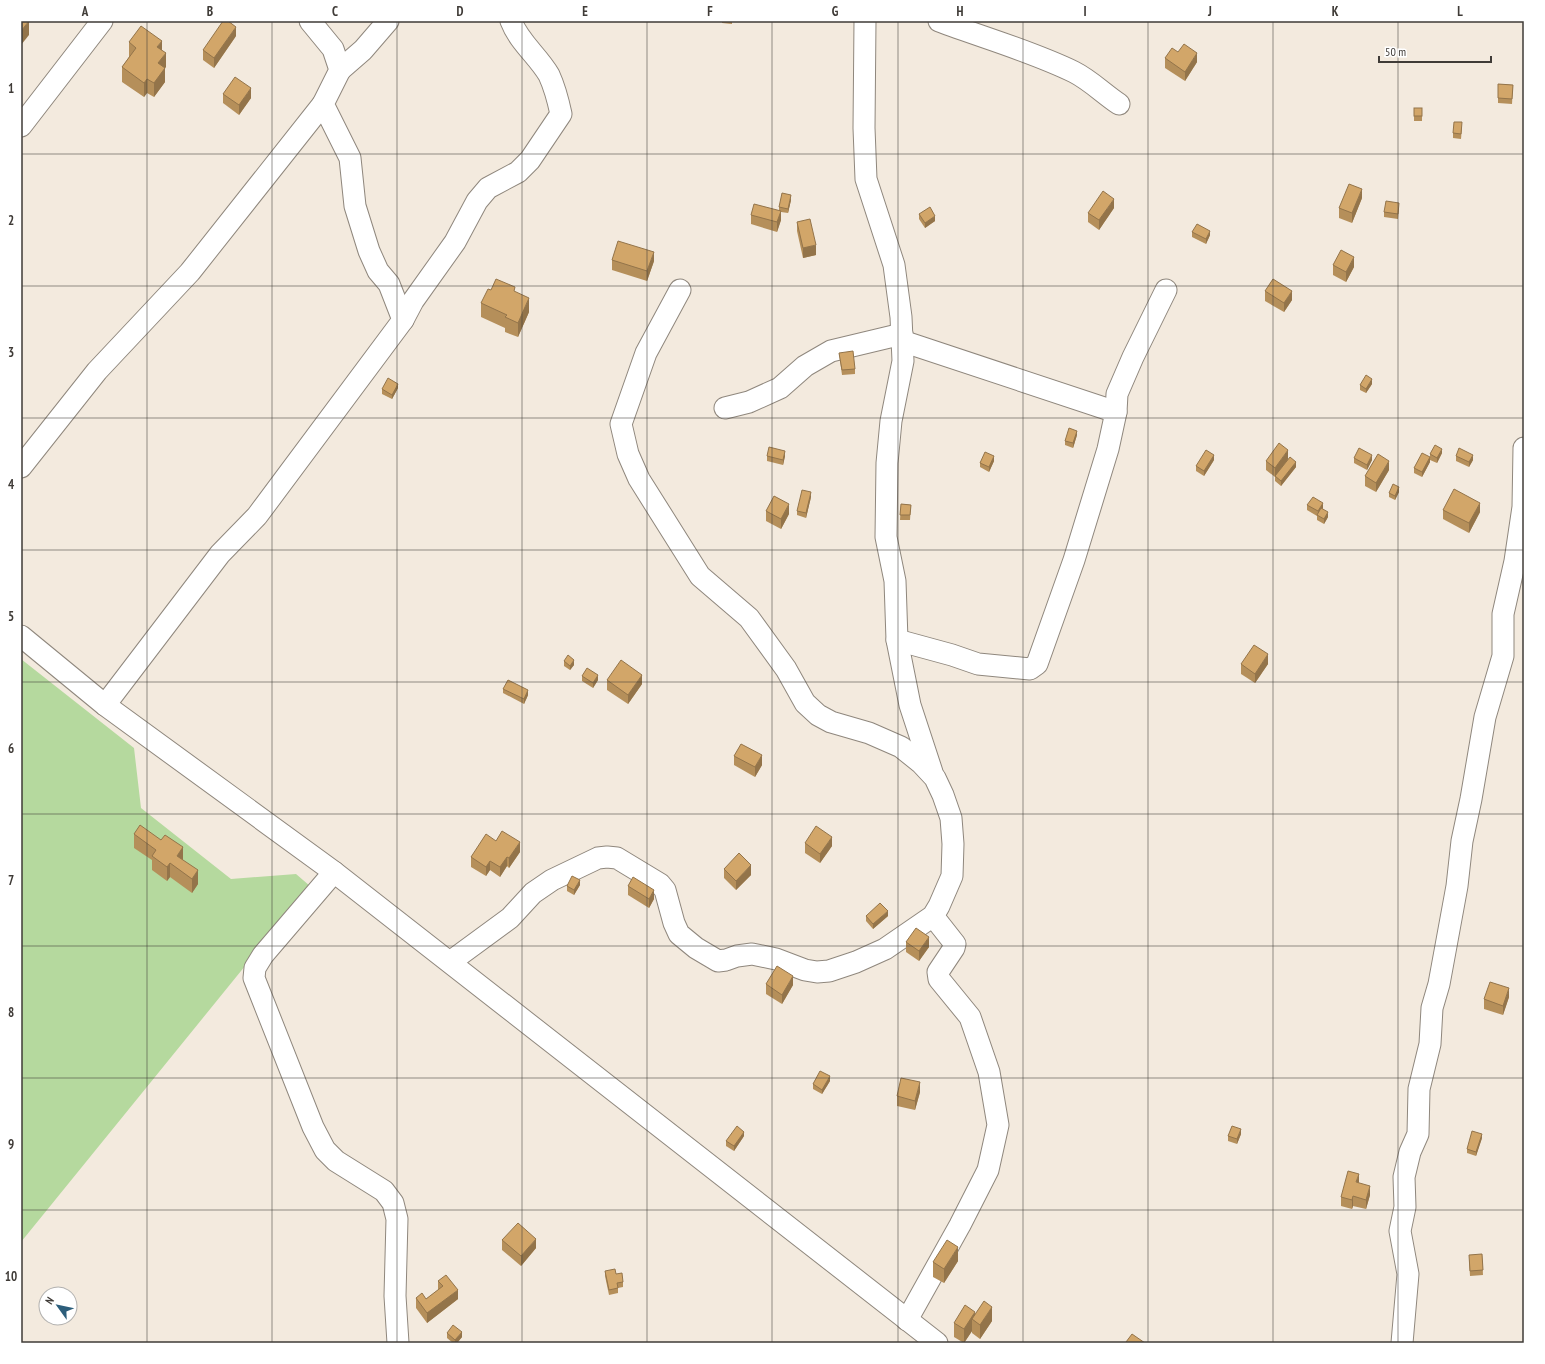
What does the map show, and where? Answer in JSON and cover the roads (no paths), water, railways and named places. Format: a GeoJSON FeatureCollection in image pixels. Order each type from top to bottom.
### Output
{"type":"FeatureCollection","features":[{"type":"Feature","properties":{"kind":"street"},"geometry":{"type":"LineString","coordinates":[[21,126],[102,21]]}},
{"type":"Feature","properties":{"kind":"street"},"geometry":{"type":"LineString","coordinates":[[310,21],[333,49],[340,70]]}},
{"type":"Feature","properties":{"kind":"street"},"geometry":{"type":"LineString","coordinates":[[21,467],[97,371],[190,272],[323,104],[340,70],[363,50],[388,21]]}},
{"type":"Feature","properties":{"kind":"street"},"geometry":{"type":"LineString","coordinates":[[105,705],[220,554],[257,516],[403,320],[413,301],[455,242],[477,201],[488,188],[518,172],[530,160],[561,114],[558,96],[548,74],[515,31],[511,21]]}},
{"type":"Feature","properties":{"kind":"street"},"geometry":{"type":"LineString","coordinates":[[450,962],[510,918],[523,902],[552,880],[598,858],[617,858],[660,884],[665,890],[678,934],[696,948],[718,960],[726,960],[737,956],[752,954],[776,959],[805,970],[817,972],[828,971],[856,962],[885,949],[933,916],[939,906],[952,876],[953,844],[951,818],[915,721],[897,640],[894,614],[895,581],[886,537],[885,504],[889,435],[903,361],[902,337],[894,265],[866,179],[864,21]]}},
{"type":"Feature","properties":{"kind":"street"},"geometry":{"type":"LineString","coordinates":[[939,21],[992,41],[1028,52],[1075,73],[1119,104]]}},
{"type":"Feature","properties":{"kind":"street"},"geometry":{"type":"LineString","coordinates":[[323,104],[350,158],[355,206],[369,250],[378,271],[389,284],[403,320]]}},
{"type":"Feature","properties":{"kind":"street"},"geometry":{"type":"LineString","coordinates":[[680,290],[646,353],[622,424],[628,454],[639,479],[700,576],[749,618],[786,669],[805,703],[818,715],[831,722],[869,733],[901,747],[935,778]]}},
{"type":"Feature","properties":{"kind":"street"},"geometry":{"type":"LineString","coordinates":[[897,640],[952,655],[978,664],[1030,669],[1037,664],[1074,560],[1108,449],[1116,412],[1117,394],[1133,357],[1166,290]]}},
{"type":"Feature","properties":{"kind":"street"},"geometry":{"type":"LineString","coordinates":[[725,408],[749,402],[780,388],[805,366],[831,351],[902,337],[1116,412]]}},
{"type":"Feature","properties":{"kind":"street"},"geometry":{"type":"LineString","coordinates":[[1402,1343],[1408,1274],[1400,1231],[1400,1223],[1405,1207],[1404,1177],[1410,1152],[1418,1134],[1419,1089],[1430,1044],[1432,1008],[1457,886],[1462,841],[1472,799],[1485,717],[1503,656],[1503,614],[1515,561],[1523,507],[1524,448]]}},
{"type":"Feature","properties":{"kind":"street"},"geometry":{"type":"LineString","coordinates":[[21,636],[105,705],[334,872],[937,1343]]}},
{"type":"Feature","properties":{"kind":"street"},"geometry":{"type":"LineString","coordinates":[[890,742],[905,737],[912,730],[915,721]]}},
{"type":"Feature","properties":{"kind":"street"},"geometry":{"type":"LineString","coordinates":[[334,872],[263,955],[255,968],[254,978],[313,1127],[325,1150],[336,1161],[384,1191],[393,1203],[397,1219],[396,1296],[398,1343]]}},
{"type":"Feature","properties":{"kind":"street"},"geometry":{"type":"LineString","coordinates":[[907,1320],[960,1225],[988,1170],[998,1126],[989,1072],[970,1017],[938,979],[938,972],[954,948],[955,944],[933,916]]}}]}
